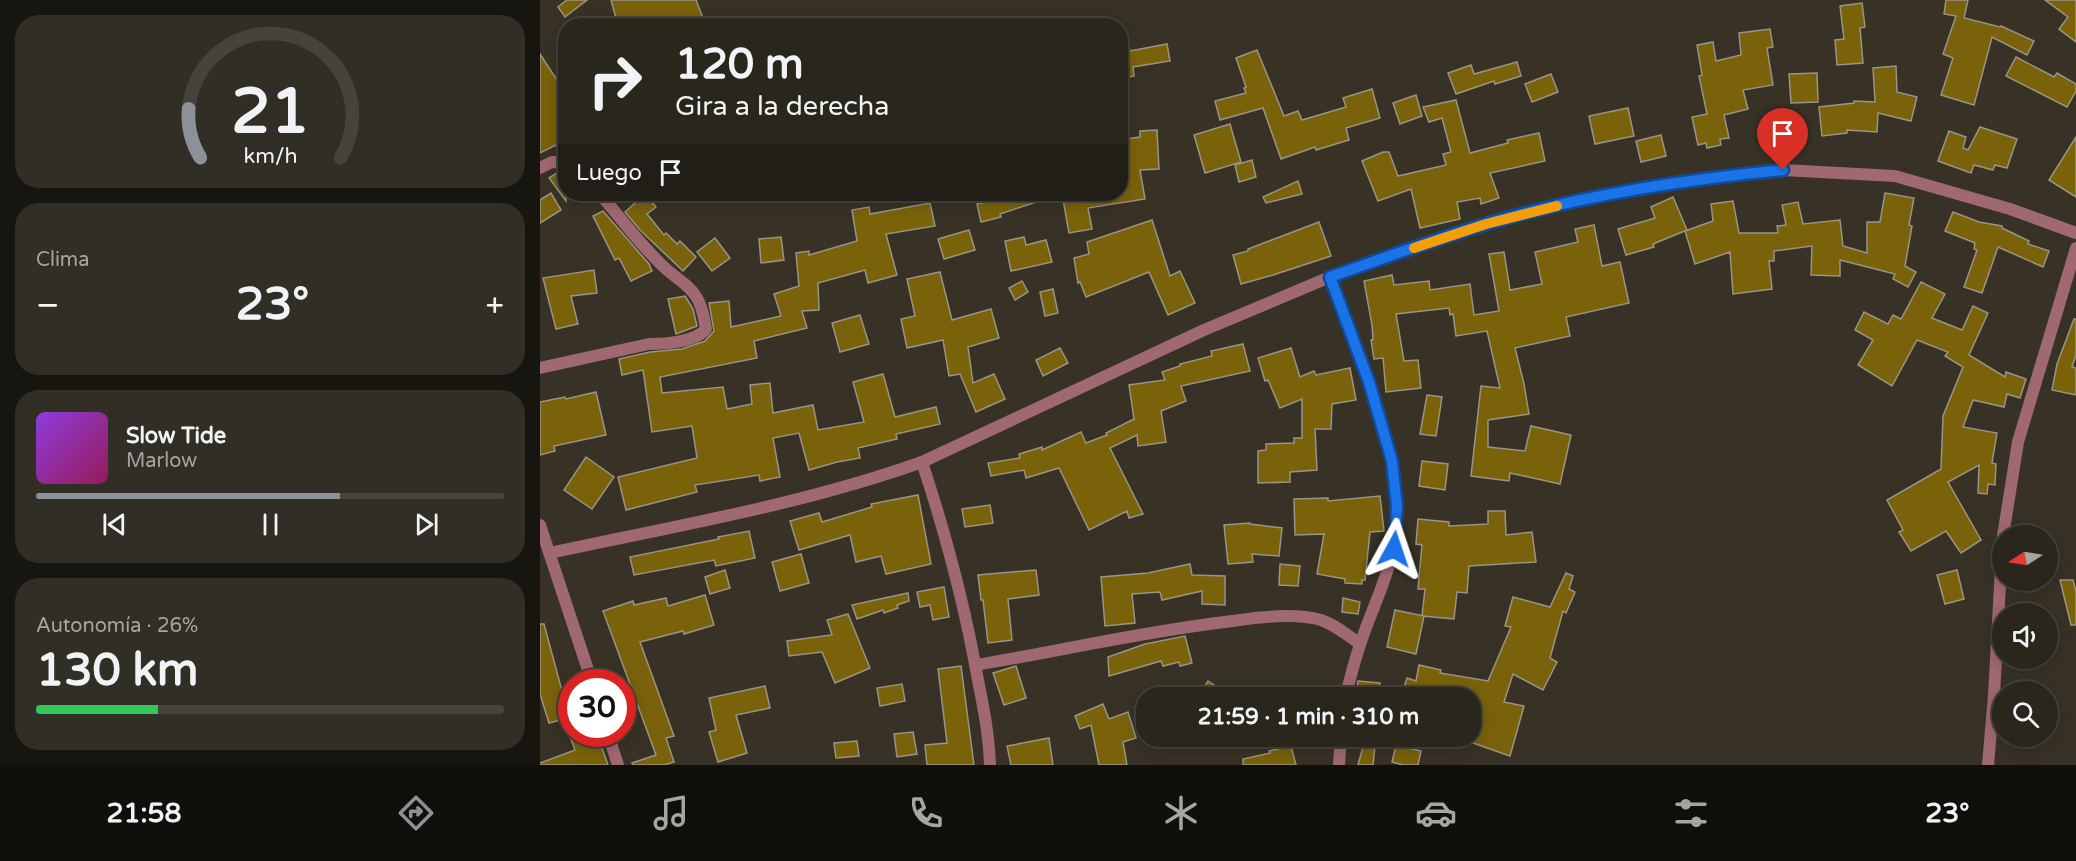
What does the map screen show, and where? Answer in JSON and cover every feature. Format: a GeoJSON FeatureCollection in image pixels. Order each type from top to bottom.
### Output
{"type":"FeatureCollection","features":[{"type":"Feature","properties":{"kind":"street"},"geometry":{"type":"LineString","coordinates":[[540,168],[552,162],[558,162]]}},
{"type":"Feature","properties":{"kind":"street"},"geometry":{"type":"LineString","coordinates":[[545,554],[811,497],[873,480],[922,462],[1204,330],[1330,277],[1486,224],[1581,200],[1684,181],[1783,170],[1895,177],[2010,209],[2076,233]]}},
{"type":"Feature","properties":{"kind":"street"},"geometry":{"type":"LineString","coordinates":[[540,368],[649,344],[667,344],[702,334],[706,329],[703,310],[696,297],[683,281],[665,268],[641,244],[606,201]]}},
{"type":"Feature","properties":{"kind":"street"},"geometry":{"type":"LineString","coordinates":[[2005,525],[2018,442],[2076,248]]}},
{"type":"Feature","properties":{"kind":"street"},"geometry":{"type":"LineString","coordinates":[[1330,277],[1369,382],[1392,461],[1397,507],[1394,549],[1382,589],[1360,644],[1348,687]]}},
{"type":"Feature","properties":{"kind":"street"},"geometry":{"type":"LineString","coordinates":[[922,462],[946,538],[976,665],[989,738],[990,765]]}},
{"type":"Feature","properties":{"kind":"street"},"geometry":{"type":"LineString","coordinates":[[540,525],[545,554],[587,669]]}},
{"type":"Feature","properties":{"kind":"street"},"geometry":{"type":"LineString","coordinates":[[1988,765],[2000,591]]}},
{"type":"Feature","properties":{"kind":"street"},"geometry":{"type":"LineString","coordinates":[[976,665],[1181,627],[1254,618],[1296,617],[1321,621],[1360,644]]}},
{"type":"Feature","properties":{"kind":"street"},"geometry":{"type":"LineString","coordinates":[[612,747],[618,765]]}},
{"type":"Feature","properties":{"kind":"street"},"geometry":{"type":"LineString","coordinates":[[1339,765],[1340,747]]}},
{"type":"Feature","properties":{"kind":"building"},"geometry":{"type":"Polygon","coordinates":[[[567,0],[587,0],[565,17],[558,7],[567,0]]]}},
{"type":"Feature","properties":{"kind":"building"},"geometry":{"type":"Polygon","coordinates":[[[611,0],[696,0],[703,18],[616,18],[611,0]]]}},
{"type":"Feature","properties":{"kind":"building"},"geometry":{"type":"Polygon","coordinates":[[[1946,0],[1968,0],[1964,18],[2001,26],[2034,41],[2027,55],[1992,37],[1974,105],[1941,95],[1953,58],[1943,54],[1956,16],[1944,14],[1946,0]]]}},
{"type":"Feature","properties":{"kind":"building"},"geometry":{"type":"Polygon","coordinates":[[[2045,0],[2076,0],[2076,42],[2059,29],[2068,17],[2045,0]]]}},
{"type":"Feature","properties":{"kind":"building"},"geometry":{"type":"Polygon","coordinates":[[[1862,3],[1865,27],[1860,28],[1863,63],[1837,65],[1835,40],[1844,39],[1840,6],[1862,3]]]}},
{"type":"Feature","properties":{"kind":"building"},"geometry":{"type":"Polygon","coordinates":[[[1770,29],[1773,47],[1767,48],[1773,85],[1743,90],[1748,109],[1724,115],[1729,138],[1720,139],[1721,145],[1707,148],[1706,143],[1698,145],[1692,117],[1707,114],[1699,76],[1702,75],[1697,45],[1713,42],[1716,61],[1741,55],[1739,33],[1770,29]]]}},
{"type":"Feature","properties":{"kind":"building"},"geometry":{"type":"Polygon","coordinates":[[[1128,42],[1130,51],[1167,44],[1170,61],[1133,67],[1134,76],[1128,77],[1128,42]]]}},
{"type":"Feature","properties":{"kind":"building"},"geometry":{"type":"Polygon","coordinates":[[[1257,50],[1284,116],[1298,111],[1302,120],[1346,107],[1343,98],[1372,89],[1380,118],[1346,128],[1349,140],[1316,150],[1315,147],[1281,159],[1263,108],[1220,120],[1215,101],[1246,93],[1236,58],[1257,50]]]}},
{"type":"Feature","properties":{"kind":"building"},"geometry":{"type":"Polygon","coordinates":[[[540,54],[558,82],[558,144],[540,153],[540,54]]]}},
{"type":"Feature","properties":{"kind":"building"},"geometry":{"type":"Polygon","coordinates":[[[2016,57],[2054,77],[2057,73],[2076,84],[2076,91],[2067,107],[2006,76],[2016,57]]]}},
{"type":"Feature","properties":{"kind":"building"},"geometry":{"type":"Polygon","coordinates":[[[1517,62],[1521,76],[1495,84],[1494,81],[1456,94],[1448,73],[1471,65],[1474,74],[1517,62]]]}},
{"type":"Feature","properties":{"kind":"building"},"geometry":{"type":"Polygon","coordinates":[[[1896,66],[1897,92],[1917,97],[1911,121],[1878,113],[1877,132],[1847,130],[1847,133],[1822,136],[1819,107],[1854,103],[1854,101],[1875,102],[1873,68],[1896,66]]]}},
{"type":"Feature","properties":{"kind":"building"},"geometry":{"type":"Polygon","coordinates":[[[1817,73],[1818,102],[1791,103],[1789,74],[1817,73]]]}},
{"type":"Feature","properties":{"kind":"building"},"geometry":{"type":"Polygon","coordinates":[[[1551,74],[1558,92],[1532,102],[1525,84],[1551,74]]]}},
{"type":"Feature","properties":{"kind":"building"},"geometry":{"type":"Polygon","coordinates":[[[1416,95],[1422,116],[1400,124],[1393,103],[1416,95]]]}},
{"type":"Feature","properties":{"kind":"building"},"geometry":{"type":"Polygon","coordinates":[[[1456,100],[1470,153],[1508,143],[1507,140],[1539,133],[1545,161],[1490,173],[1499,198],[1481,204],[1480,198],[1457,202],[1460,219],[1420,228],[1411,189],[1378,201],[1362,161],[1383,152],[1389,152],[1398,176],[1446,165],[1443,154],[1451,152],[1442,118],[1429,122],[1423,107],[1456,100]]]}},
{"type":"Feature","properties":{"kind":"building"},"geometry":{"type":"Polygon","coordinates":[[[1628,108],[1634,136],[1595,144],[1589,116],[1628,108]]]}},
{"type":"Feature","properties":{"kind":"building"},"geometry":{"type":"Polygon","coordinates":[[[1230,124],[1241,162],[1205,173],[1194,135],[1230,124]]]}},
{"type":"Feature","properties":{"kind":"building"},"geometry":{"type":"Polygon","coordinates":[[[1980,127],[2017,139],[2007,168],[1995,165],[1993,170],[1974,165],[1971,173],[1938,161],[1949,131],[1966,137],[1963,148],[1968,150],[1980,127]]]}},
{"type":"Feature","properties":{"kind":"building"},"geometry":{"type":"Polygon","coordinates":[[[1157,130],[1159,169],[1140,170],[1145,199],[1088,208],[1092,229],[1069,233],[1063,201],[1128,201],[1128,139],[1140,137],[1140,131],[1157,130]]]}},
{"type":"Feature","properties":{"kind":"building"},"geometry":{"type":"Polygon","coordinates":[[[1661,135],[1666,156],[1641,162],[1636,141],[1661,135]]]}},
{"type":"Feature","properties":{"kind":"building"},"geometry":{"type":"Polygon","coordinates":[[[2076,137],[2076,197],[2049,180],[2076,137]]]}},
{"type":"Feature","properties":{"kind":"building"},"geometry":{"type":"Polygon","coordinates":[[[1252,160],[1256,177],[1239,182],[1235,165],[1252,160]]]}},
{"type":"Feature","properties":{"kind":"building"},"geometry":{"type":"Polygon","coordinates":[[[558,172],[558,190],[549,178],[558,172]]]}},
{"type":"Feature","properties":{"kind":"building"},"geometry":{"type":"Polygon","coordinates":[[[1298,181],[1302,194],[1266,203],[1263,197],[1298,181]]]}},
{"type":"Feature","properties":{"kind":"building"},"geometry":{"type":"Polygon","coordinates":[[[551,193],[561,210],[540,223],[540,200],[551,193]]]}},
{"type":"Feature","properties":{"kind":"building"},"geometry":{"type":"Polygon","coordinates":[[[1885,193],[1914,198],[1905,266],[1916,272],[1908,287],[1893,279],[1895,274],[1840,260],[1840,276],[1811,275],[1812,246],[1774,251],[1774,261],[1769,261],[1772,289],[1733,294],[1730,252],[1695,264],[1685,231],[1713,221],[1711,204],[1733,201],[1739,233],[1778,233],[1777,226],[1786,225],[1782,205],[1798,202],[1803,224],[1840,220],[1843,246],[1867,253],[1867,222],[1880,222],[1885,193]]]}},
{"type":"Feature","properties":{"kind":"building"},"geometry":{"type":"Polygon","coordinates":[[[1673,197],[1687,230],[1653,244],[1654,247],[1626,255],[1618,229],[1655,218],[1651,207],[1673,197]]]}},
{"type":"Feature","properties":{"kind":"building"},"geometry":{"type":"Polygon","coordinates":[[[637,201],[651,201],[656,207],[647,214],[664,235],[666,233],[677,244],[680,241],[696,257],[683,271],[640,230],[625,212],[637,201]]]}},
{"type":"Feature","properties":{"kind":"building"},"geometry":{"type":"Polygon","coordinates":[[[989,201],[1039,201],[1000,214],[1001,217],[981,222],[977,204],[989,201]]]}},
{"type":"Feature","properties":{"kind":"building"},"geometry":{"type":"Polygon","coordinates":[[[930,203],[935,226],[886,234],[897,275],[868,283],[865,270],[818,283],[819,310],[802,311],[807,328],[754,341],[757,358],[660,377],[662,393],[723,387],[727,409],[752,404],[750,385],[770,383],[773,413],[813,405],[818,430],[864,422],[853,382],[883,374],[895,417],[936,407],[940,424],[896,434],[897,439],[858,448],[860,458],[809,470],[799,433],[773,438],[780,477],[760,481],[759,475],[695,485],[697,492],[626,510],[618,477],[697,458],[692,426],[652,432],[643,370],[622,375],[619,359],[650,352],[682,349],[705,341],[714,331],[709,303],[729,301],[731,327],[781,316],[774,294],[799,286],[796,253],[809,251],[809,255],[857,241],[852,210],[869,207],[870,214],[930,203]]]}},
{"type":"Feature","properties":{"kind":"building"},"geometry":{"type":"Polygon","coordinates":[[[603,211],[649,264],[652,271],[631,281],[619,258],[615,260],[593,216],[603,211]]]}},
{"type":"Feature","properties":{"kind":"building"},"geometry":{"type":"Polygon","coordinates":[[[1953,212],[1979,222],[2002,226],[2029,241],[2028,244],[2049,251],[2043,267],[1998,247],[1982,293],[1964,287],[1977,250],[1974,249],[1975,243],[1945,231],[1953,212]]]}},
{"type":"Feature","properties":{"kind":"building"},"geometry":{"type":"Polygon","coordinates":[[[1152,220],[1170,276],[1180,271],[1195,303],[1168,315],[1149,272],[1086,297],[1080,282],[1078,283],[1074,258],[1089,254],[1087,242],[1152,220]]]}},
{"type":"Feature","properties":{"kind":"building"},"geometry":{"type":"Polygon","coordinates":[[[1319,222],[1331,256],[1241,284],[1233,255],[1319,222]]]}},
{"type":"Feature","properties":{"kind":"building"},"geometry":{"type":"Polygon","coordinates":[[[1594,225],[1602,266],[1620,262],[1629,303],[1566,317],[1570,336],[1515,348],[1529,414],[1488,420],[1488,447],[1525,451],[1531,426],[1571,435],[1560,484],[1510,473],[1509,481],[1471,476],[1481,386],[1500,388],[1487,331],[1456,336],[1453,314],[1450,315],[1449,308],[1396,314],[1404,361],[1418,360],[1421,388],[1386,392],[1383,358],[1374,359],[1371,340],[1373,340],[1372,325],[1364,281],[1392,275],[1394,285],[1429,281],[1430,290],[1470,284],[1474,315],[1499,311],[1489,254],[1504,252],[1510,290],[1542,284],[1535,252],[1578,242],[1575,229],[1594,225]]]}},
{"type":"Feature","properties":{"kind":"building"},"geometry":{"type":"Polygon","coordinates":[[[969,230],[975,250],[944,259],[938,239],[969,230]]]}},
{"type":"Feature","properties":{"kind":"building"},"geometry":{"type":"Polygon","coordinates":[[[781,237],[784,260],[761,263],[759,239],[781,237]]]}},
{"type":"Feature","properties":{"kind":"building"},"geometry":{"type":"Polygon","coordinates":[[[1024,237],[1026,245],[1046,240],[1052,262],[1011,271],[1005,241],[1024,237]]]}},
{"type":"Feature","properties":{"kind":"building"},"geometry":{"type":"Polygon","coordinates":[[[715,238],[730,258],[712,271],[697,252],[715,238]]]}},
{"type":"Feature","properties":{"kind":"building"},"geometry":{"type":"Polygon","coordinates":[[[594,270],[597,293],[571,296],[578,324],[556,329],[543,278],[594,270]]]}},
{"type":"Feature","properties":{"kind":"building"},"geometry":{"type":"Polygon","coordinates":[[[940,272],[952,320],[991,309],[999,338],[968,347],[973,383],[994,374],[1005,399],[976,412],[960,374],[949,376],[943,340],[907,348],[901,319],[915,316],[907,279],[940,272]]]}},
{"type":"Feature","properties":{"kind":"building"},"geometry":{"type":"Polygon","coordinates":[[[1022,281],[1028,292],[1015,300],[1009,288],[1022,281]]]}},
{"type":"Feature","properties":{"kind":"building"},"geometry":{"type":"Polygon","coordinates":[[[1921,282],[1945,294],[1932,318],[1962,330],[1973,306],[1988,313],[1969,355],[2005,377],[2006,372],[2026,379],[2020,398],[2007,394],[2004,407],[1973,400],[1963,427],[1997,433],[1992,463],[1996,464],[1995,485],[1988,484],[1987,494],[1978,493],[1979,465],[1948,482],[1981,540],[1961,553],[1946,531],[1911,551],[1899,532],[1903,530],[1887,500],[1941,469],[1943,416],[1963,367],[1945,356],[1948,352],[1917,340],[1892,386],[1858,365],[1873,340],[1855,330],[1864,312],[1888,324],[1893,315],[1901,319],[1921,282]]]}},
{"type":"Feature","properties":{"kind":"building"},"geometry":{"type":"Polygon","coordinates":[[[1053,289],[1058,313],[1045,316],[1040,292],[1053,289]]]}},
{"type":"Feature","properties":{"kind":"building"},"geometry":{"type":"Polygon","coordinates":[[[685,296],[693,309],[697,326],[676,334],[668,299],[685,296]]]}},
{"type":"Feature","properties":{"kind":"building"},"geometry":{"type":"Polygon","coordinates":[[[860,315],[869,344],[840,352],[832,323],[860,315]]]}},
{"type":"Feature","properties":{"kind":"building"},"geometry":{"type":"Polygon","coordinates":[[[2074,319],[2076,319],[2076,355],[2072,367],[2076,368],[2076,395],[2052,390],[2057,364],[2074,319]]]}},
{"type":"Feature","properties":{"kind":"building"},"geometry":{"type":"Polygon","coordinates":[[[1243,344],[1250,371],[1181,386],[1186,401],[1161,411],[1166,442],[1138,446],[1137,435],[1110,448],[1143,514],[1129,518],[1127,511],[1089,530],[1059,468],[1026,478],[1024,470],[991,476],[988,463],[1020,458],[1019,454],[1042,447],[1042,450],[1081,432],[1086,443],[1107,435],[1106,433],[1134,419],[1129,385],[1165,380],[1162,372],[1180,366],[1180,364],[1212,356],[1211,351],[1243,344]]]}},
{"type":"Feature","properties":{"kind":"building"},"geometry":{"type":"Polygon","coordinates":[[[1060,348],[1068,363],[1043,376],[1036,360],[1060,348]]]}},
{"type":"Feature","properties":{"kind":"building"},"geometry":{"type":"Polygon","coordinates":[[[1291,348],[1300,377],[1314,371],[1316,375],[1350,368],[1356,400],[1332,404],[1331,429],[1315,429],[1317,470],[1290,472],[1290,482],[1258,483],[1258,451],[1266,450],[1266,444],[1294,443],[1294,438],[1302,438],[1302,399],[1280,408],[1268,380],[1265,381],[1258,358],[1291,348]]]}},
{"type":"Feature","properties":{"kind":"building"},"geometry":{"type":"Polygon","coordinates":[[[596,392],[606,435],[554,446],[555,451],[540,455],[540,402],[596,392]]]}},
{"type":"Feature","properties":{"kind":"building"},"geometry":{"type":"Polygon","coordinates":[[[1427,395],[1442,397],[1436,436],[1420,434],[1427,395]]]}},
{"type":"Feature","properties":{"kind":"building"},"geometry":{"type":"Polygon","coordinates":[[[586,457],[614,477],[592,509],[564,490],[586,457]]]}},
{"type":"Feature","properties":{"kind":"building"},"geometry":{"type":"Polygon","coordinates":[[[1422,461],[1448,464],[1445,490],[1419,486],[1422,461]]]}},
{"type":"Feature","properties":{"kind":"building"},"geometry":{"type":"Polygon","coordinates":[[[918,495],[931,564],[886,574],[881,556],[856,562],[850,535],[799,550],[790,521],[819,513],[822,522],[872,507],[871,504],[918,495]]]}},
{"type":"Feature","properties":{"kind":"building"},"geometry":{"type":"Polygon","coordinates":[[[1380,496],[1384,531],[1370,532],[1365,580],[1362,580],[1362,584],[1345,583],[1345,579],[1317,574],[1324,534],[1295,535],[1294,499],[1328,498],[1328,501],[1380,496]]]}},
{"type":"Feature","properties":{"kind":"building"},"geometry":{"type":"Polygon","coordinates":[[[990,505],[993,523],[965,527],[962,509],[990,505]]]}},
{"type":"Feature","properties":{"kind":"building"},"geometry":{"type":"Polygon","coordinates":[[[1488,511],[1505,511],[1506,535],[1532,532],[1536,562],[1469,566],[1467,593],[1457,592],[1454,619],[1422,616],[1425,589],[1418,589],[1422,545],[1416,544],[1418,519],[1449,522],[1449,526],[1488,524],[1488,511]]]}},
{"type":"Feature","properties":{"kind":"building"},"geometry":{"type":"Polygon","coordinates":[[[1250,523],[1282,528],[1279,556],[1252,554],[1253,562],[1228,564],[1224,525],[1250,523]]]}},
{"type":"Feature","properties":{"kind":"building"},"geometry":{"type":"Polygon","coordinates":[[[749,531],[755,558],[716,566],[714,560],[634,575],[630,557],[749,531]]]}},
{"type":"Feature","properties":{"kind":"building"},"geometry":{"type":"Polygon","coordinates":[[[801,554],[809,583],[780,591],[772,562],[801,554]]]}},
{"type":"Feature","properties":{"kind":"building"},"geometry":{"type":"Polygon","coordinates":[[[1190,564],[1192,575],[1225,576],[1225,605],[1202,604],[1202,591],[1162,600],[1160,592],[1132,594],[1135,623],[1105,626],[1101,577],[1148,573],[1190,564]]]}},
{"type":"Feature","properties":{"kind":"building"},"geometry":{"type":"Polygon","coordinates":[[[1280,564],[1300,566],[1298,586],[1279,585],[1280,564]]]}},
{"type":"Feature","properties":{"kind":"building"},"geometry":{"type":"Polygon","coordinates":[[[725,570],[730,588],[710,594],[705,577],[725,570]]]}},
{"type":"Feature","properties":{"kind":"building"},"geometry":{"type":"Polygon","coordinates":[[[1036,570],[1039,595],[1008,599],[1012,640],[988,643],[978,575],[1036,570]]]}},
{"type":"Feature","properties":{"kind":"building"},"geometry":{"type":"Polygon","coordinates":[[[1957,570],[1964,599],[1945,604],[1937,575],[1957,570]]]}},
{"type":"Feature","properties":{"kind":"building"},"geometry":{"type":"Polygon","coordinates":[[[1566,573],[1573,576],[1569,589],[1575,592],[1566,613],[1563,611],[1550,658],[1557,662],[1543,690],[1513,674],[1504,702],[1524,706],[1510,756],[1481,746],[1481,687],[1404,687],[1407,678],[1416,681],[1419,665],[1441,670],[1440,673],[1488,681],[1511,627],[1505,626],[1513,597],[1550,607],[1566,573]]]}},
{"type":"Feature","properties":{"kind":"building"},"geometry":{"type":"Polygon","coordinates":[[[2060,580],[2073,580],[2076,591],[2076,625],[2071,625],[2060,580]]]}},
{"type":"Feature","properties":{"kind":"building"},"geometry":{"type":"Polygon","coordinates":[[[944,587],[949,617],[933,620],[930,605],[920,607],[917,592],[944,587]]]}},
{"type":"Feature","properties":{"kind":"building"},"geometry":{"type":"Polygon","coordinates":[[[908,593],[909,601],[897,605],[898,608],[884,613],[883,610],[857,619],[852,605],[908,593]]]}},
{"type":"Feature","properties":{"kind":"building"},"geometry":{"type":"Polygon","coordinates":[[[705,595],[714,625],[684,634],[683,631],[640,642],[674,736],[666,738],[674,762],[664,765],[633,765],[632,763],[656,755],[636,701],[636,669],[624,669],[603,611],[633,601],[634,605],[666,598],[668,606],[705,595]]]}},
{"type":"Feature","properties":{"kind":"building"},"geometry":{"type":"Polygon","coordinates":[[[1343,598],[1360,602],[1358,614],[1342,612],[1343,598]]]}},
{"type":"Feature","properties":{"kind":"building"},"geometry":{"type":"Polygon","coordinates":[[[1395,610],[1424,616],[1416,654],[1387,647],[1395,610]]]}},
{"type":"Feature","properties":{"kind":"building"},"geometry":{"type":"Polygon","coordinates":[[[848,614],[870,668],[835,683],[822,652],[789,656],[787,641],[832,635],[827,620],[848,614]]]}},
{"type":"Feature","properties":{"kind":"building"},"geometry":{"type":"Polygon","coordinates":[[[540,624],[544,624],[558,676],[558,721],[549,723],[540,694],[540,624]]]}},
{"type":"Feature","properties":{"kind":"building"},"geometry":{"type":"Polygon","coordinates":[[[1185,636],[1192,663],[1180,666],[1179,662],[1163,666],[1161,661],[1109,676],[1108,657],[1145,644],[1185,636]]]}},
{"type":"Feature","properties":{"kind":"building"},"geometry":{"type":"Polygon","coordinates":[[[961,666],[974,765],[927,765],[925,745],[947,743],[938,669],[961,666]]]}},
{"type":"Feature","properties":{"kind":"building"},"geometry":{"type":"Polygon","coordinates":[[[1016,666],[1026,698],[1004,705],[993,673],[1016,666]]]}},
{"type":"Feature","properties":{"kind":"building"},"geometry":{"type":"Polygon","coordinates":[[[1208,681],[1217,687],[1204,687],[1208,681]]]}},
{"type":"Feature","properties":{"kind":"building"},"geometry":{"type":"Polygon","coordinates":[[[1358,681],[1380,683],[1379,687],[1357,687],[1358,681]]]}},
{"type":"Feature","properties":{"kind":"building"},"geometry":{"type":"Polygon","coordinates":[[[902,684],[905,701],[880,706],[877,688],[902,684]]]}},
{"type":"Feature","properties":{"kind":"building"},"geometry":{"type":"Polygon","coordinates":[[[765,686],[770,708],[736,715],[747,753],[718,762],[709,732],[716,730],[709,698],[765,686]]]}},
{"type":"Feature","properties":{"kind":"building"},"geometry":{"type":"Polygon","coordinates":[[[1103,704],[1109,719],[1128,712],[1136,738],[1123,742],[1127,765],[1099,765],[1091,725],[1080,729],[1075,716],[1103,704]]]}},
{"type":"Feature","properties":{"kind":"building"},"geometry":{"type":"Polygon","coordinates":[[[913,732],[917,754],[897,757],[894,734],[913,732]]]}},
{"type":"Feature","properties":{"kind":"building"},"geometry":{"type":"Polygon","coordinates":[[[1049,738],[1053,765],[1011,765],[1007,746],[1049,738]]]}},
{"type":"Feature","properties":{"kind":"building"},"geometry":{"type":"Polygon","coordinates":[[[857,741],[859,756],[836,758],[834,743],[857,741]]]}},
{"type":"Feature","properties":{"kind":"building"},"geometry":{"type":"Polygon","coordinates":[[[574,747],[602,747],[608,765],[540,765],[540,763],[575,750],[574,747]]]}},
{"type":"Feature","properties":{"kind":"building"},"geometry":{"type":"Polygon","coordinates":[[[1291,747],[1296,765],[1243,765],[1243,759],[1270,753],[1269,751],[1291,747]]]}},
{"type":"Feature","properties":{"kind":"building"},"geometry":{"type":"Polygon","coordinates":[[[1363,747],[1375,747],[1373,765],[1358,765],[1363,747]]]}},
{"type":"Feature","properties":{"kind":"building"},"geometry":{"type":"Polygon","coordinates":[[[1396,747],[1421,751],[1418,765],[1392,762],[1396,747]]]}},
{"type":"Feature","properties":{"kind":"slow traffic"},"geometry":{"type":"LineString","coordinates":[[1414,248],[1486,224],[1557,206]]}},
{"type":"Feature","properties":{"kind":"route"},"geometry":{"type":"LineString","coordinates":[[1394,549],[1397,507],[1392,461],[1369,382],[1330,277],[1486,224],[1581,200],[1684,181],[1783,170]]}}]}
